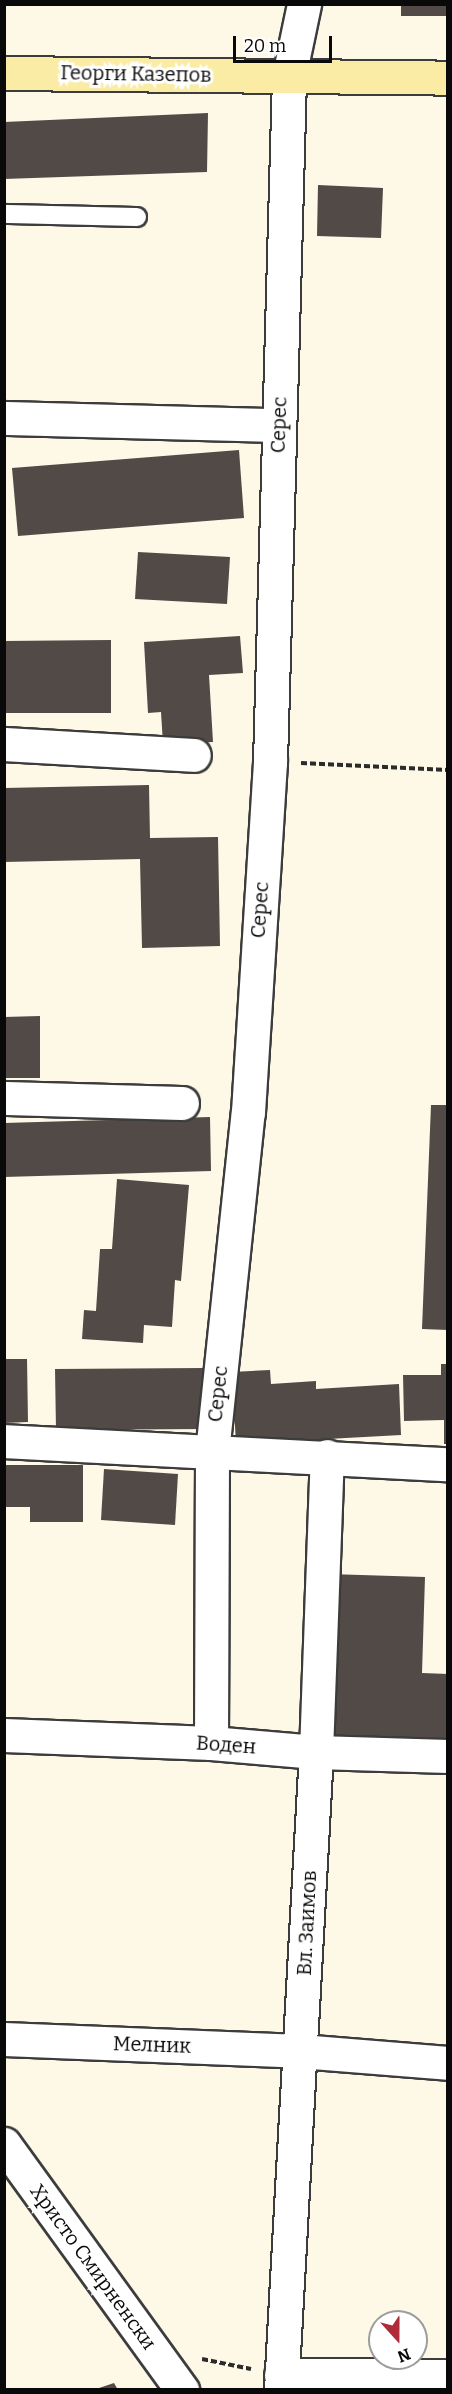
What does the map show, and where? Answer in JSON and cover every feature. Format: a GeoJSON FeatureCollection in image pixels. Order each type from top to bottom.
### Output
{"type":"FeatureCollection","features":[{"type":"Feature","properties":{"kind":"street","name":"Серес"},"geometry":{"type":"LineString","coordinates":[[211,1743],[212,1452],[248,1112],[270,762],[289,76],[304,4]]}},
{"type":"Feature","properties":{"kind":"street","name":"Георги Казепов"},"geometry":{"type":"LineString","coordinates":[[4,73],[447,78]]}},
{"type":"Feature","properties":{"kind":"street"},"geometry":{"type":"LineString","coordinates":[[4,418],[279,425]]}},
{"type":"Feature","properties":{"kind":"street"},"geometry":{"type":"LineString","coordinates":[[4,744],[194,755]]}},
{"type":"Feature","properties":{"kind":"street"},"geometry":{"type":"LineString","coordinates":[[4,1098],[182,1103]]}},
{"type":"Feature","properties":{"kind":"street"},"geometry":{"type":"LineString","coordinates":[[4,1441],[447,1464]]}},
{"type":"Feature","properties":{"kind":"street","name":"Вл. Заимов"},"geometry":{"type":"LineString","coordinates":[[281,2382],[316,1752],[327,1456]]}},
{"type":"Feature","properties":{"kind":"street","name":"Воден"},"geometry":{"type":"LineString","coordinates":[[4,1735],[211,1743],[316,1752],[447,1756]]}},
{"type":"Feature","properties":{"kind":"street","name":"Мелник"},"geometry":{"type":"LineString","coordinates":[[4,2039],[300,2051],[447,2063]]}},
{"type":"Feature","properties":{"kind":"street","name":"Христо Смирненски"},"geometry":{"type":"LineString","coordinates":[[4,2144],[182,2390]]}},
{"type":"Feature","properties":{"kind":"street"},"geometry":{"type":"LineString","coordinates":[[281,2382],[447,2376]]}},
{"type":"Feature","properties":{"kind":"lane"},"geometry":{"type":"LineString","coordinates":[[4,214],[137,217]]}},
{"type":"Feature","properties":{"kind":"path"},"geometry":{"type":"LineString","coordinates":[[270,762],[447,770]]}},
{"type":"Feature","properties":{"kind":"path"},"geometry":{"type":"LineString","coordinates":[[152,2350],[281,2382]]}},
{"type":"Feature","properties":{"kind":"building"},"geometry":{"type":"Polygon","coordinates":[[[401,4],[448,4],[448,16],[401,16],[401,4]]]}},
{"type":"Feature","properties":{"kind":"building"},"geometry":{"type":"Polygon","coordinates":[[[208,113],[207,172],[4,179],[4,122],[208,113]]]}},
{"type":"Feature","properties":{"kind":"building"},"geometry":{"type":"Polygon","coordinates":[[[318,185],[383,188],[381,238],[317,236],[318,185]]]}},
{"type":"Feature","properties":{"kind":"building"},"geometry":{"type":"Polygon","coordinates":[[[239,450],[244,518],[18,536],[12,468],[239,450]]]}},
{"type":"Feature","properties":{"kind":"building"},"geometry":{"type":"Polygon","coordinates":[[[138,552],[230,557],[227,604],[135,599],[138,552]]]}},
{"type":"Feature","properties":{"kind":"building"},"geometry":{"type":"Polygon","coordinates":[[[240,636],[243,673],[209,675],[213,742],[163,744],[161,712],[148,713],[144,642],[240,636]]]}},
{"type":"Feature","properties":{"kind":"building"},"geometry":{"type":"Polygon","coordinates":[[[111,640],[111,713],[4,713],[4,641],[111,640]]]}},
{"type":"Feature","properties":{"kind":"building"},"geometry":{"type":"Polygon","coordinates":[[[149,785],[150,838],[218,837],[220,946],[142,948],[140,859],[4,862],[4,788],[149,785]]]}},
{"type":"Feature","properties":{"kind":"building"},"geometry":{"type":"Polygon","coordinates":[[[40,1016],[40,1078],[4,1078],[4,1017],[40,1016]]]}},
{"type":"Feature","properties":{"kind":"building"},"geometry":{"type":"Polygon","coordinates":[[[431,1105],[448,1105],[448,1330],[422,1329],[431,1105]]]}},
{"type":"Feature","properties":{"kind":"building"},"geometry":{"type":"Polygon","coordinates":[[[210,1117],[211,1171],[4,1177],[4,1123],[210,1117]]]}},
{"type":"Feature","properties":{"kind":"building"},"geometry":{"type":"Polygon","coordinates":[[[117,1179],[189,1185],[181,1281],[175,1280],[172,1327],[144,1325],[143,1343],[82,1339],[84,1310],[96,1311],[100,1249],[112,1249],[117,1179]]]}},
{"type":"Feature","properties":{"kind":"building"},"geometry":{"type":"Polygon","coordinates":[[[4,1359],[27,1359],[28,1422],[4,1423],[4,1359]]]}},
{"type":"Feature","properties":{"kind":"building"},"geometry":{"type":"Polygon","coordinates":[[[441,1364],[448,1364],[448,1444],[444,1444],[444,1420],[404,1421],[403,1375],[441,1375],[441,1364]]]}},
{"type":"Feature","properties":{"kind":"building"},"geometry":{"type":"Polygon","coordinates":[[[204,1368],[204,1429],[56,1430],[55,1369],[204,1368]]]}},
{"type":"Feature","properties":{"kind":"building"},"geometry":{"type":"Polygon","coordinates":[[[270,1370],[271,1384],[316,1381],[316,1389],[399,1384],[401,1435],[236,1444],[232,1372],[270,1370]]]}},
{"type":"Feature","properties":{"kind":"building"},"geometry":{"type":"Polygon","coordinates":[[[4,1465],[83,1465],[83,1522],[30,1522],[30,1507],[4,1507],[4,1465]]]}},
{"type":"Feature","properties":{"kind":"building"},"geometry":{"type":"Polygon","coordinates":[[[104,1469],[178,1474],[175,1525],[101,1520],[104,1469]]]}},
{"type":"Feature","properties":{"kind":"building"},"geometry":{"type":"Polygon","coordinates":[[[329,1574],[425,1577],[422,1673],[448,1674],[448,1740],[323,1736],[329,1574]]]}},
{"type":"Feature","properties":{"kind":"building"},"geometry":{"type":"Polygon","coordinates":[[[114,2383],[118,2390],[96,2390],[96,2389],[114,2383]]]}}]}
